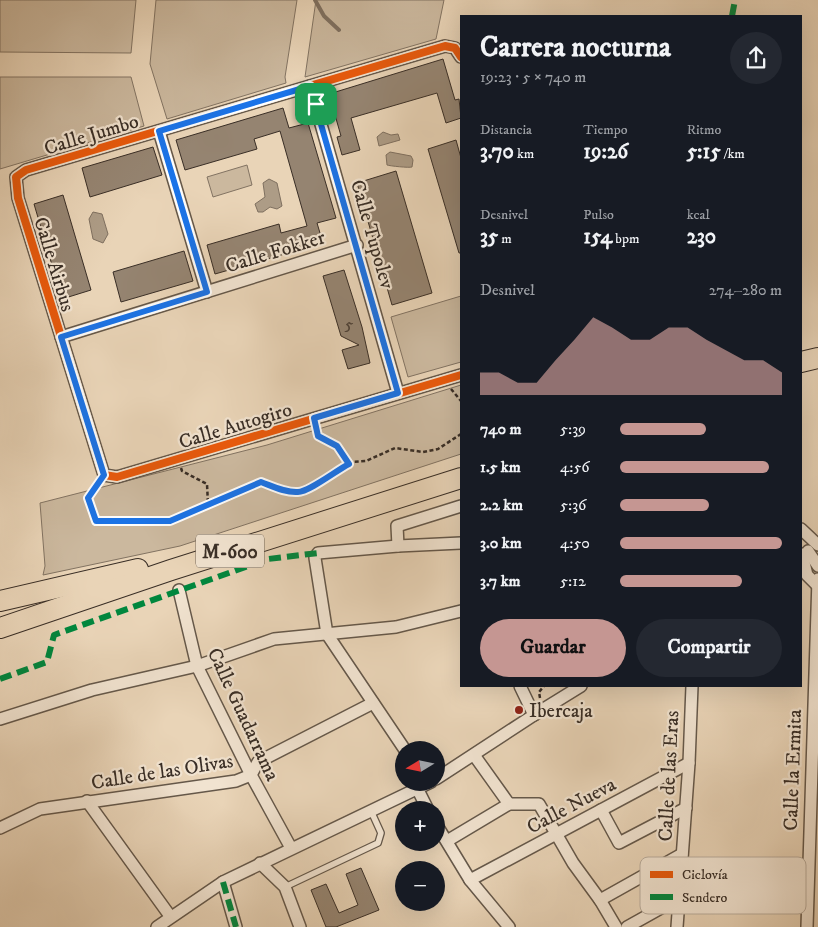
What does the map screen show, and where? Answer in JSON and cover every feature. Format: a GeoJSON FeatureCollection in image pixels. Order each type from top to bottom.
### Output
{"type":"FeatureCollection","features":[{"type":"Feature","properties":{"kind":"highway"},"geometry":{"type":"LineString","coordinates":[[802,362],[818,358]]}},
{"type":"Feature","properties":{"kind":"highway","name":"M-600"},"geometry":{"type":"LineString","coordinates":[[0,601],[213,549],[406,488],[460,467]]}},
{"type":"Feature","properties":{"kind":"highway","name":"M-600"},"geometry":{"type":"LineString","coordinates":[[0,628],[180,567],[460,478]]}},
{"type":"Feature","properties":{"kind":"street","name":"Calle Jumbo"},"geometry":{"type":"LineString","coordinates":[[16,177],[26,170],[445,46],[455,48],[460,56]]}},
{"type":"Feature","properties":{"kind":"street","name":"Calle Tupolev"},"geometry":{"type":"LineString","coordinates":[[310,86],[398,393]]}},
{"type":"Feature","properties":{"kind":"street"},"geometry":{"type":"LineString","coordinates":[[159,131],[207,292]]}},
{"type":"Feature","properties":{"kind":"street","name":"Calle Airbus"},"geometry":{"type":"LineString","coordinates":[[16,177],[18,198],[104,475]]}},
{"type":"Feature","properties":{"kind":"street","name":"Calle Fokker"},"geometry":{"type":"LineString","coordinates":[[61,337],[357,245]]}},
{"type":"Feature","properties":{"kind":"street","name":"Calle Autogiro"},"geometry":{"type":"LineString","coordinates":[[104,475],[118,477],[460,375]]}},
{"type":"Feature","properties":{"kind":"street"},"geometry":{"type":"LineString","coordinates":[[398,546],[397,526],[460,506]]}},
{"type":"Feature","properties":{"kind":"street"},"geometry":{"type":"LineString","coordinates":[[802,531],[818,566]]}},
{"type":"Feature","properties":{"kind":"street"},"geometry":{"type":"LineString","coordinates":[[399,741],[327,634],[315,558],[318,553],[460,543]]}},
{"type":"Feature","properties":{"kind":"street"},"geometry":{"type":"LineString","coordinates":[[811,549],[807,575],[817,582]]}},
{"type":"Feature","properties":{"kind":"street"},"geometry":{"type":"LineString","coordinates":[[802,577],[817,582]]}},
{"type":"Feature","properties":{"kind":"street","name":"Calle la Ermita"},"geometry":{"type":"LineString","coordinates":[[806,927],[817,582]]}},
{"type":"Feature","properties":{"kind":"street","name":"Calle Guadarrama"},"geometry":{"type":"LineString","coordinates":[[179,590],[197,666],[251,775],[291,848]]}},
{"type":"Feature","properties":{"kind":"street"},"geometry":{"type":"LineString","coordinates":[[0,719],[92,690],[197,666],[274,639],[396,626],[460,611]]}},
{"type":"Feature","properties":{"kind":"street"},"geometry":{"type":"LineString","coordinates":[[521,687],[538,712]]}},
{"type":"Feature","properties":{"kind":"street"},"geometry":{"type":"LineString","coordinates":[[538,712],[566,687]]}},
{"type":"Feature","properties":{"kind":"street"},"geometry":{"type":"LineString","coordinates":[[445,773],[579,687]]}},
{"type":"Feature","properties":{"kind":"street","name":"Calle de las Eras"},"geometry":{"type":"LineString","coordinates":[[682,857],[689,763],[692,687]]}},
{"type":"Feature","properties":{"kind":"street","name":"Calle de las Olivas"},"geometry":{"type":"LineString","coordinates":[[0,828],[40,809],[236,781],[251,775],[258,762],[373,703]]}},
{"type":"Feature","properties":{"kind":"street"},"geometry":{"type":"LineString","coordinates":[[474,755],[509,804]]}},
{"type":"Feature","properties":{"kind":"street","name":"Calle Nueva"},"geometry":{"type":"LineString","coordinates":[[470,880],[689,763]]}},
{"type":"Feature","properties":{"kind":"street"},"geometry":{"type":"LineString","coordinates":[[157,927],[170,916],[223,882],[412,791]]}},
{"type":"Feature","properties":{"kind":"street"},"geometry":{"type":"LineString","coordinates":[[87,801],[170,916]]}},
{"type":"Feature","properties":{"kind":"street"},"geometry":{"type":"LineString","coordinates":[[447,841],[509,804],[539,804],[558,833],[573,863],[600,900],[616,927]]}},
{"type":"Feature","properties":{"kind":"street"},"geometry":{"type":"LineString","coordinates":[[601,810],[619,843],[686,808]]}},
{"type":"Feature","properties":{"kind":"street"},"geometry":{"type":"LineString","coordinates":[[445,838],[470,880],[509,927]]}},
{"type":"Feature","properties":{"kind":"street"},"geometry":{"type":"LineString","coordinates":[[677,857],[682,854]]}},
{"type":"Feature","properties":{"kind":"street"},"geometry":{"type":"LineString","coordinates":[[260,863],[284,888],[300,927]]}},
{"type":"Feature","properties":{"kind":"street"},"geometry":{"type":"LineString","coordinates":[[600,900],[640,878]]}},
{"type":"Feature","properties":{"kind":"street"},"geometry":{"type":"LineString","coordinates":[[223,882],[236,927]]}},
{"type":"Feature","properties":{"kind":"street"},"geometry":{"type":"LineString","coordinates":[[628,927],[651,914]]}},
{"type":"Feature","properties":{"kind":"street","name":"Calle de las Eras"},"geometry":{"type":"LineString","coordinates":[[677,927],[678,914]]}},
{"type":"Feature","properties":{"kind":"lane"},"geometry":{"type":"LineString","coordinates":[[284,888],[378,843],[381,833],[371,811]]}},
{"type":"Feature","properties":{"kind":"path"},"geometry":{"type":"LineString","coordinates":[[314,418],[318,436],[337,446],[349,464]]}},
{"type":"Feature","properties":{"kind":"path"},"geometry":{"type":"LineString","coordinates":[[104,475],[88,498],[96,521],[170,521],[261,482],[284,490],[305,491],[349,464],[366,461],[396,448],[423,452],[438,449],[460,435]]}},
{"type":"Feature","properties":{"kind":"path"},"geometry":{"type":"LineString","coordinates":[[179,459],[182,471],[207,484],[208,504]]}},
{"type":"Feature","properties":{"kind":"shaded area"},"geometry":{"type":"Polygon","coordinates":[[[0,0],[136,0],[131,53],[0,52],[0,0]]]}},
{"type":"Feature","properties":{"kind":"shaded area"},"geometry":{"type":"Polygon","coordinates":[[[156,0],[297,0],[285,77],[286,83],[167,119],[150,64],[156,0]]]}},
{"type":"Feature","properties":{"kind":"shaded area"},"geometry":{"type":"Polygon","coordinates":[[[316,0],[444,0],[436,39],[305,77],[316,0]]]}},
{"type":"Feature","properties":{"kind":"shaded area"},"geometry":{"type":"Polygon","coordinates":[[[0,77],[131,77],[144,126],[0,169],[0,77]]]}},
{"type":"Feature","properties":{"kind":"shaded area"},"geometry":{"type":"Polygon","coordinates":[[[383,132],[391,135],[398,134],[400,140],[379,146],[377,137],[383,132]]]}},
{"type":"Feature","properties":{"kind":"shaded area"},"geometry":{"type":"Polygon","coordinates":[[[390,152],[411,156],[413,160],[412,167],[387,165],[386,155],[390,152]]]}},
{"type":"Feature","properties":{"kind":"shaded area"},"geometry":{"type":"Polygon","coordinates":[[[247,165],[252,185],[213,197],[207,177],[247,165]]]}},
{"type":"Feature","properties":{"kind":"shaded area"},"geometry":{"type":"Polygon","coordinates":[[[269,179],[277,183],[282,206],[277,209],[270,207],[263,212],[258,212],[255,204],[265,197],[263,183],[269,179]]]}},
{"type":"Feature","properties":{"kind":"shaded area"},"geometry":{"type":"Polygon","coordinates":[[[93,212],[102,214],[108,234],[103,243],[93,239],[89,219],[93,212]]]}},
{"type":"Feature","properties":{"kind":"shaded area"},"geometry":{"type":"Polygon","coordinates":[[[460,296],[460,362],[408,377],[391,317],[460,296]]]}},
{"type":"Feature","properties":{"kind":"shaded area"},"geometry":{"type":"Polygon","coordinates":[[[460,385],[460,454],[180,546],[43,575],[45,566],[40,503],[267,445],[460,385]]]}},
{"type":"Feature","properties":{"kind":"building"},"geometry":{"type":"Polygon","coordinates":[[[443,59],[455,100],[459,99],[460,118],[446,123],[437,93],[351,118],[360,150],[342,155],[337,137],[341,136],[329,94],[443,59]]]}},
{"type":"Feature","properties":{"kind":"building"},"geometry":{"type":"Polygon","coordinates":[[[283,108],[289,128],[308,123],[336,218],[317,223],[323,243],[215,274],[207,245],[279,224],[281,233],[307,226],[280,131],[254,139],[257,149],[185,170],[176,140],[283,108]]]}},
{"type":"Feature","properties":{"kind":"building"},"geometry":{"type":"Polygon","coordinates":[[[456,140],[460,154],[460,253],[459,253],[428,149],[456,140]]]}},
{"type":"Feature","properties":{"kind":"building"},"geometry":{"type":"Polygon","coordinates":[[[153,147],[162,175],[90,197],[82,168],[153,147]]]}},
{"type":"Feature","properties":{"kind":"building"},"geometry":{"type":"Polygon","coordinates":[[[396,171],[432,293],[392,305],[357,183],[396,171]]]}},
{"type":"Feature","properties":{"kind":"building"},"geometry":{"type":"Polygon","coordinates":[[[63,195],[91,290],[62,299],[34,204],[63,195]]]}},
{"type":"Feature","properties":{"kind":"building"},"geometry":{"type":"Polygon","coordinates":[[[184,251],[193,281],[121,302],[113,272],[184,251]]]}},
{"type":"Feature","properties":{"kind":"building"},"geometry":{"type":"Polygon","coordinates":[[[344,270],[362,327],[370,363],[348,369],[342,350],[359,345],[341,336],[323,276],[344,270]]]}},
{"type":"Feature","properties":{"kind":"building"},"geometry":{"type":"Polygon","coordinates":[[[361,868],[379,910],[336,927],[326,927],[311,890],[326,884],[339,913],[358,905],[346,874],[361,868]]]}},
{"type":"Feature","properties":{"kind":"waterway"},"geometry":{"type":"LineString","coordinates":[[315,0],[324,16],[339,30]]}},
{"type":"Feature","properties":{"kind":"marked path"},"geometry":{"type":"LineString","coordinates":[[732,15],[735,0]]}},
{"type":"Feature","properties":{"kind":"marked path"},"geometry":{"type":"LineString","coordinates":[[0,679],[47,662],[54,635],[268,559],[318,553]]}},
{"type":"Feature","properties":{"kind":"marked path"},"geometry":{"type":"LineString","coordinates":[[223,882],[236,927]]}},
{"type":"Feature","properties":{"kind":"cycle path"},"geometry":{"type":"LineString","coordinates":[[460,56],[455,48],[445,46],[26,170],[16,177],[18,198],[104,475],[117,477],[460,375]]}},
{"type":"Feature","properties":{"kind":"place","name":"Ibercaja"},"geometry":{"type":"Point","coordinates":[519,710]}},
{"type":"Feature","properties":{"kind":"route"},"geometry":{"type":"LineString","coordinates":[[310,86],[316,104],[398,393],[314,418],[318,436],[337,446],[349,464],[322,479],[311,489],[299,492],[284,490],[261,482],[170,521],[96,521],[88,498],[104,475],[61,337],[207,292],[159,131],[310,86]]}}]}
